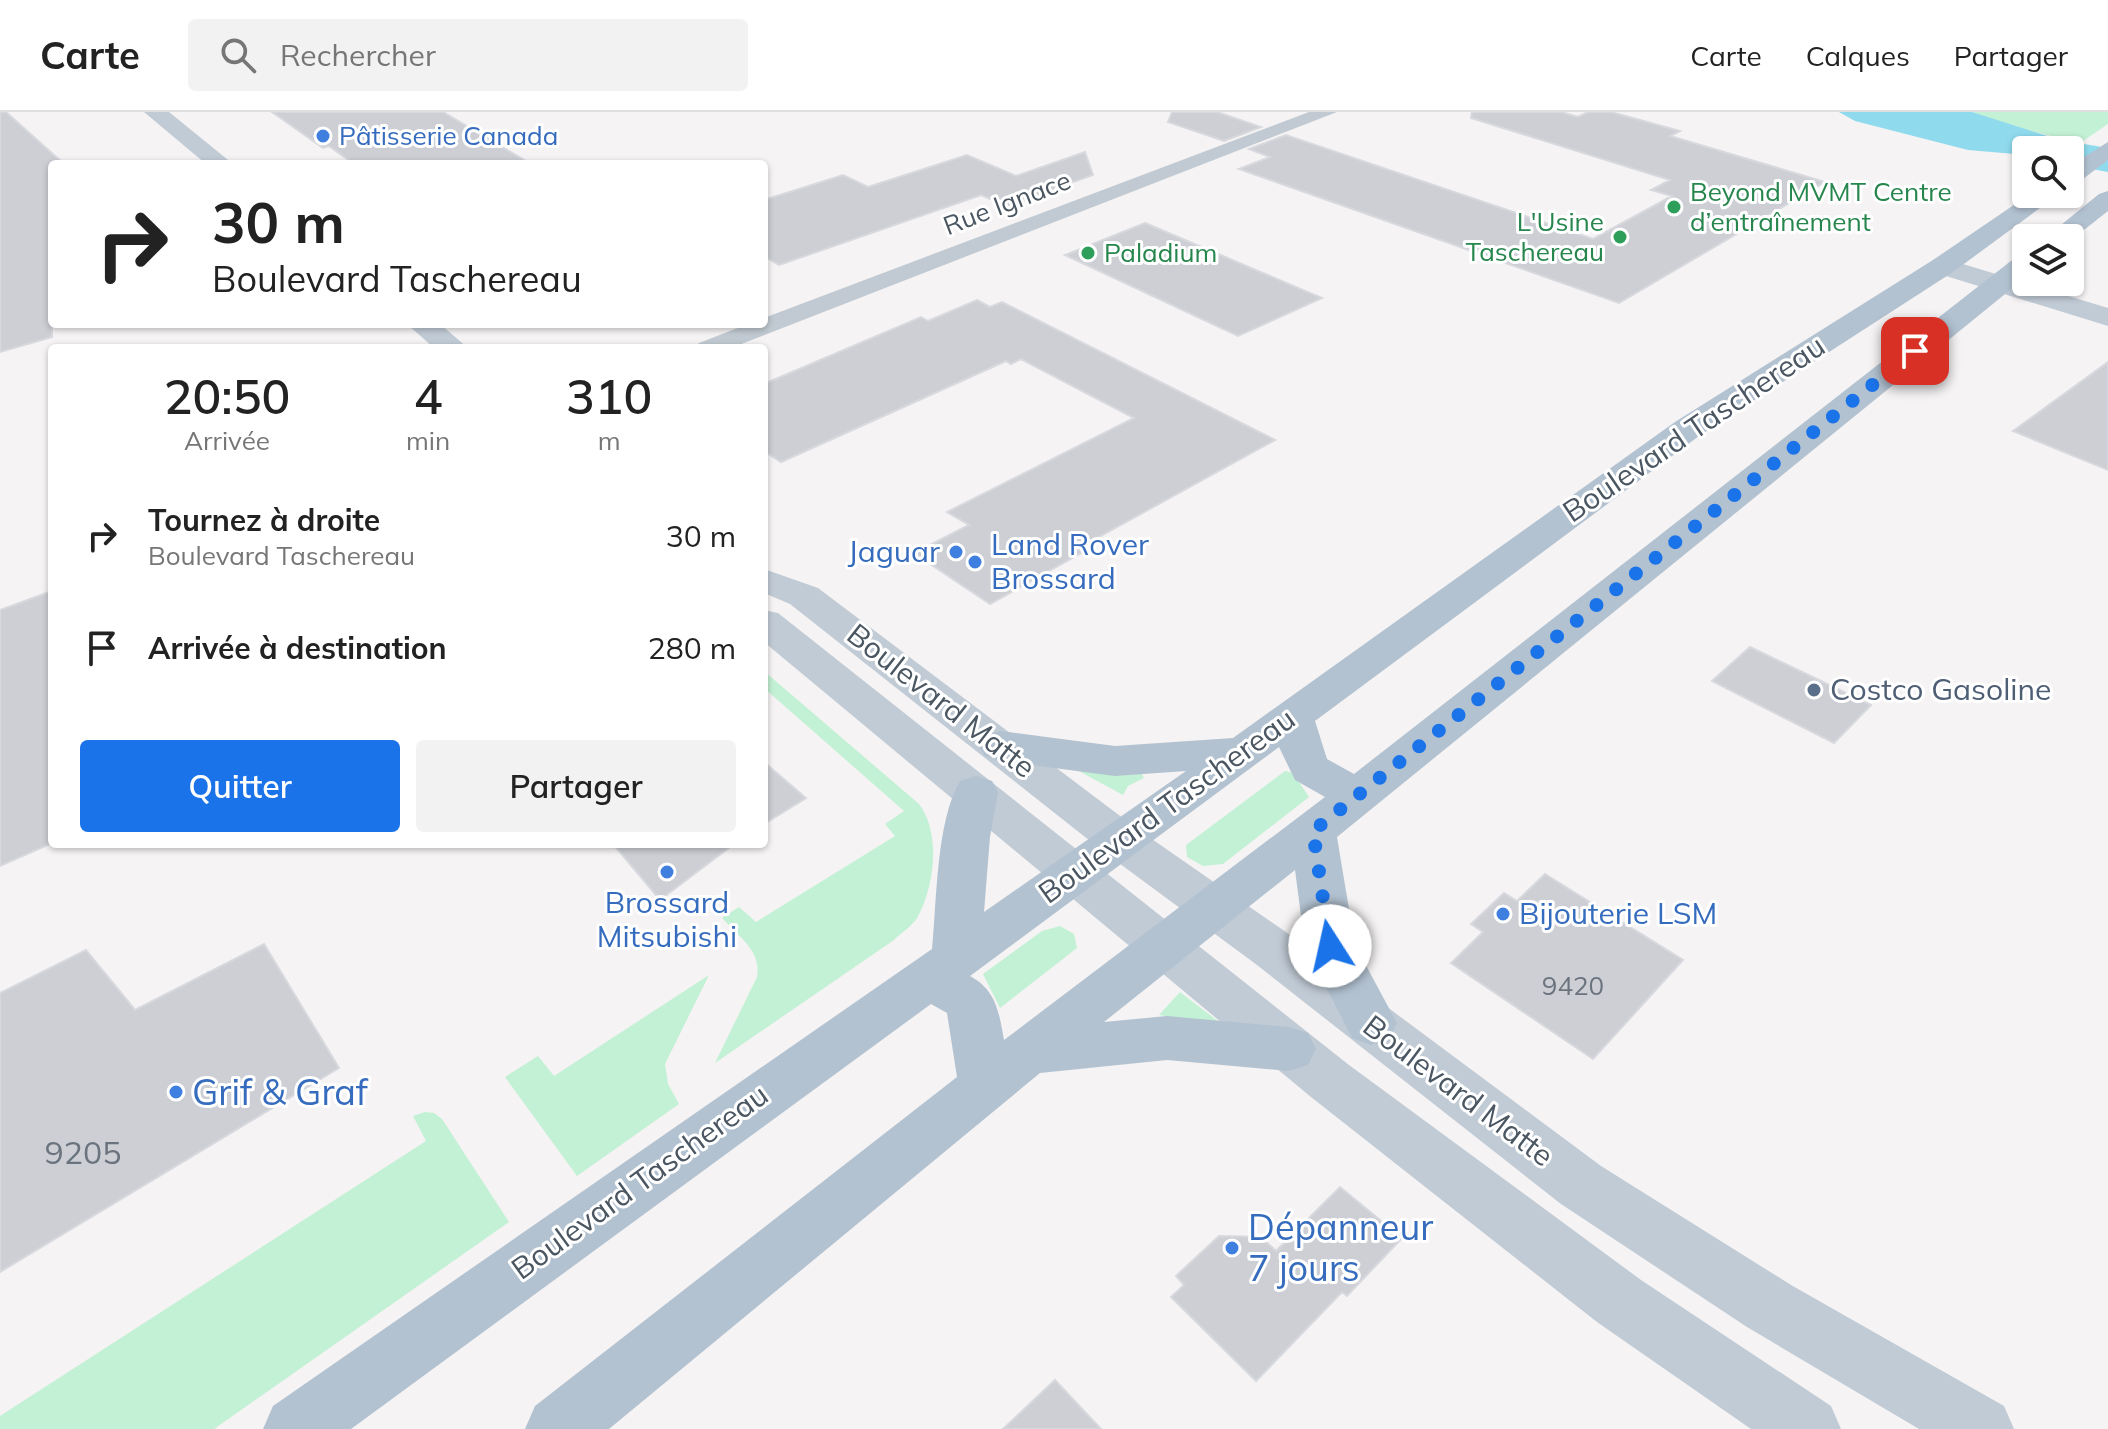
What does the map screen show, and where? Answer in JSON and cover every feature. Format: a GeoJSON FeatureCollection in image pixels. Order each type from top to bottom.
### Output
{"type":"FeatureCollection","features":[{"type":"Feature","properties":{"kind":"main road"},"geometry":{"type":"LineString","coordinates":[[155,112],[216,160]]}},
{"type":"Feature","properties":{"kind":"main road"},"geometry":{"type":"LineString","coordinates":[[2084,167],[2108,149]]}},
{"type":"Feature","properties":{"kind":"main road"},"geometry":{"type":"LineString","coordinates":[[2076,224],[2108,199]]}},
{"type":"Feature","properties":{"kind":"main road","name":"Boulevard Taschereau"},"geometry":{"type":"LineString","coordinates":[[296,1429],[1076,872],[1687,429],[1953,260],[2027,208]]}},
{"type":"Feature","properties":{"kind":"main road"},"geometry":{"type":"LineString","coordinates":[[1953,260],[2012,271]]}},
{"type":"Feature","properties":{"kind":"main road"},"geometry":{"type":"LineString","coordinates":[[558,1429],[1007,1069],[1313,831],[2012,277]]}},
{"type":"Feature","properties":{"kind":"main road"},"geometry":{"type":"LineString","coordinates":[[2084,289],[2108,296]]}},
{"type":"Feature","properties":{"kind":"main road"},"geometry":{"type":"LineString","coordinates":[[2066,296],[2108,317]]}},
{"type":"Feature","properties":{"kind":"main road"},"geometry":{"type":"LineString","coordinates":[[427,328],[448,344]]}},
{"type":"Feature","properties":{"kind":"main road","name":"Boulevard Matte"},"geometry":{"type":"LineString","coordinates":[[768,582],[804,596],[1120,840],[1371,1023],[1630,1219],[1800,1325],[1981,1429]]}},
{"type":"Feature","properties":{"kind":"main road","name":"Boulevard Matte"},"geometry":{"type":"LineString","coordinates":[[768,625],[1076,872],[1289,1049],[1619,1301],[1808,1429]]}},
{"type":"Feature","properties":{"kind":"main road"},"geometry":{"type":"LineString","coordinates":[[1292,716],[1307,766],[1314,776],[1361,793]]}},
{"type":"Feature","properties":{"kind":"main road"},"geometry":{"type":"LineString","coordinates":[[1000,746],[1115,761],[1241,752]]}},
{"type":"Feature","properties":{"kind":"main road"},"geometry":{"type":"LineString","coordinates":[[976,792],[942,967],[972,1006],[1007,1069]]}},
{"type":"Feature","properties":{"kind":"main road"},"geometry":{"type":"LineString","coordinates":[[1313,831],[1326,934],[1371,1023]]}},
{"type":"Feature","properties":{"kind":"main road"},"geometry":{"type":"LineString","coordinates":[[1007,1069],[1167,1038],[1289,1049]]}},
{"type":"Feature","properties":{"kind":"street","name":"Rue Ignace"},"geometry":{"type":"LineString","coordinates":[[768,325],[1327,112]]}},
{"type":"Feature","properties":{"kind":"street","name":"Rue Ignace"},"geometry":{"type":"LineString","coordinates":[[718,344],[760,328]]}},
{"type":"Feature","properties":{"kind":"green space"},"geometry":{"type":"Polygon","coordinates":[[[1972,112],[2108,112],[2108,124],[2084,140],[2084,136],[2051,136],[1972,112]]]}},
{"type":"Feature","properties":{"kind":"green space"},"geometry":{"type":"Polygon","coordinates":[[[768,674],[919,804],[926,816],[933,844],[931,876],[917,918],[894,940],[715,1063],[757,977],[758,968],[747,944],[722,918],[739,907],[756,922],[895,836],[885,824],[904,811],[768,692],[768,674]]]}},
{"type":"Feature","properties":{"kind":"green space"},"geometry":{"type":"Polygon","coordinates":[[[1077,770],[1140,771],[1144,778],[1128,786],[1123,795],[1077,770]]]}},
{"type":"Feature","properties":{"kind":"green space"},"geometry":{"type":"Polygon","coordinates":[[[1285,771],[1293,773],[1309,797],[1223,864],[1203,866],[1187,857],[1186,845],[1285,771]]]}},
{"type":"Feature","properties":{"kind":"green space"},"geometry":{"type":"Polygon","coordinates":[[[1060,926],[1074,934],[1077,948],[1000,1008],[983,974],[1042,931],[1060,926]]]}},
{"type":"Feature","properties":{"kind":"green space"},"geometry":{"type":"Polygon","coordinates":[[[709,975],[665,1064],[668,1084],[679,1104],[577,1176],[505,1077],[538,1056],[554,1076],[709,975]]]}},
{"type":"Feature","properties":{"kind":"green space"},"geometry":{"type":"Polygon","coordinates":[[[1180,992],[1223,1025],[1159,1015],[1180,992]]]}},
{"type":"Feature","properties":{"kind":"green space"},"geometry":{"type":"Polygon","coordinates":[[[434,1113],[442,1119],[509,1222],[214,1429],[0,1429],[0,1416],[426,1141],[413,1116],[434,1113]]]}},
{"type":"Feature","properties":{"kind":"water"},"geometry":{"type":"Polygon","coordinates":[[[1839,112],[1972,112],[2047,136],[2012,136],[2012,154],[1968,150],[1855,121],[1839,112]]]}},
{"type":"Feature","properties":{"kind":"water"},"geometry":{"type":"Polygon","coordinates":[[[2084,144],[2108,148],[2108,172],[2084,168],[2084,144]]]}},
{"type":"Feature","properties":{"kind":"building"},"geometry":{"type":"Polygon","coordinates":[[[0,112],[6,112],[60,160],[48,160],[48,328],[52,328],[52,337],[0,352],[0,112]]]}},
{"type":"Feature","properties":{"kind":"building"},"geometry":{"type":"Polygon","coordinates":[[[272,112],[443,112],[524,160],[348,160],[329,146],[323,148],[272,112]]]}},
{"type":"Feature","properties":{"kind":"building"},"geometry":{"type":"Polygon","coordinates":[[[1172,112],[1217,112],[1261,127],[1224,141],[1168,122],[1172,112]]]}},
{"type":"Feature","properties":{"kind":"building"},"geometry":{"type":"Polygon","coordinates":[[[1472,112],[1561,112],[1578,117],[1588,112],[1611,112],[1680,131],[1670,136],[1825,182],[1619,303],[1239,169],[1270,157],[1249,149],[1286,135],[1593,239],[1672,196],[1651,190],[1670,180],[1471,118],[1472,112]]]}},
{"type":"Feature","properties":{"kind":"building"},"geometry":{"type":"Polygon","coordinates":[[[1085,152],[1093,175],[1007,206],[981,195],[779,265],[768,258],[768,199],[843,175],[868,187],[967,155],[1016,176],[1085,152]]]}},
{"type":"Feature","properties":{"kind":"building"},"geometry":{"type":"Polygon","coordinates":[[[1145,223],[1322,298],[1238,336],[1065,255],[1145,223]]]}},
{"type":"Feature","properties":{"kind":"building"},"geometry":{"type":"Polygon","coordinates":[[[977,300],[990,307],[1002,302],[1275,440],[1077,549],[1083,552],[990,604],[914,553],[969,525],[947,512],[1134,418],[1021,359],[1011,364],[1006,361],[781,462],[768,454],[768,382],[921,317],[928,321],[977,300]]]}},
{"type":"Feature","properties":{"kind":"building"},"geometry":{"type":"Polygon","coordinates":[[[2108,362],[2108,470],[2013,431],[2108,362]]]}},
{"type":"Feature","properties":{"kind":"building"},"geometry":{"type":"Polygon","coordinates":[[[48,592],[48,845],[0,866],[0,610],[48,592]]]}},
{"type":"Feature","properties":{"kind":"building"},"geometry":{"type":"Polygon","coordinates":[[[1750,647],[1871,705],[1834,743],[1712,681],[1750,647]]]}},
{"type":"Feature","properties":{"kind":"building","name":"Brossard Mitsubishi"},"geometry":{"type":"Polygon","coordinates":[[[768,765],[806,798],[768,822],[768,765]]]}},
{"type":"Feature","properties":{"kind":"building","name":"Brossard Mitsubishi"},"geometry":{"type":"Polygon","coordinates":[[[616,848],[729,848],[660,900],[616,848]]]}},
{"type":"Feature","properties":{"kind":"building"},"geometry":{"type":"Polygon","coordinates":[[[1545,874],[1683,960],[1593,1059],[1451,963],[1483,932],[1471,924],[1504,893],[1517,901],[1545,874]]]}},
{"type":"Feature","properties":{"kind":"building"},"geometry":{"type":"Polygon","coordinates":[[[264,944],[339,1068],[0,1272],[0,993],[86,950],[135,1010],[264,944]]]}},
{"type":"Feature","properties":{"kind":"building"},"geometry":{"type":"Polygon","coordinates":[[[1340,1187],[1402,1238],[1347,1296],[1342,1292],[1256,1381],[1171,1297],[1184,1285],[1176,1276],[1219,1236],[1261,1237],[1276,1251],[1340,1187]]]}},
{"type":"Feature","properties":{"kind":"building"},"geometry":{"type":"Polygon","coordinates":[[[1055,1380],[1101,1429],[1003,1429],[1055,1380]]]}},
{"type":"Feature","properties":{"kind":"place","name":"Pâtisserie Canada"},"geometry":{"type":"Point","coordinates":[323,136]}},
{"type":"Feature","properties":{"kind":"place","name":"Beyond MVMT Centre d’entraînement"},"geometry":{"type":"Point","coordinates":[1674,207]}},
{"type":"Feature","properties":{"kind":"place","name":"L'Usine Taschereau"},"geometry":{"type":"Point","coordinates":[1620,237]}},
{"type":"Feature","properties":{"kind":"place","name":"Paladium"},"geometry":{"type":"Point","coordinates":[1088,253]}},
{"type":"Feature","properties":{"kind":"place","name":"Jaguar"},"geometry":{"type":"Point","coordinates":[956,552]}},
{"type":"Feature","properties":{"kind":"place","name":"Land Rover Brossard"},"geometry":{"type":"Point","coordinates":[975,562]}},
{"type":"Feature","properties":{"kind":"place","name":"Costco Gasoline"},"geometry":{"type":"Point","coordinates":[1814,690]}},
{"type":"Feature","properties":{"kind":"place","name":"Brossard Mitsubishi"},"geometry":{"type":"Point","coordinates":[667,872]}},
{"type":"Feature","properties":{"kind":"place","name":"Bijouterie LSM"},"geometry":{"type":"Point","coordinates":[1503,914]}},
{"type":"Feature","properties":{"kind":"place","name":"Grif & Graf"},"geometry":{"type":"Point","coordinates":[176,1092]}},
{"type":"Feature","properties":{"kind":"place","name":"Dépanneur 7 jours"},"geometry":{"type":"Point","coordinates":[1232,1248]}},
{"type":"Feature","properties":{"kind":"route"},"geometry":{"type":"LineString","coordinates":[[1330,946],[1313,831],[1915,351]]}}]}
